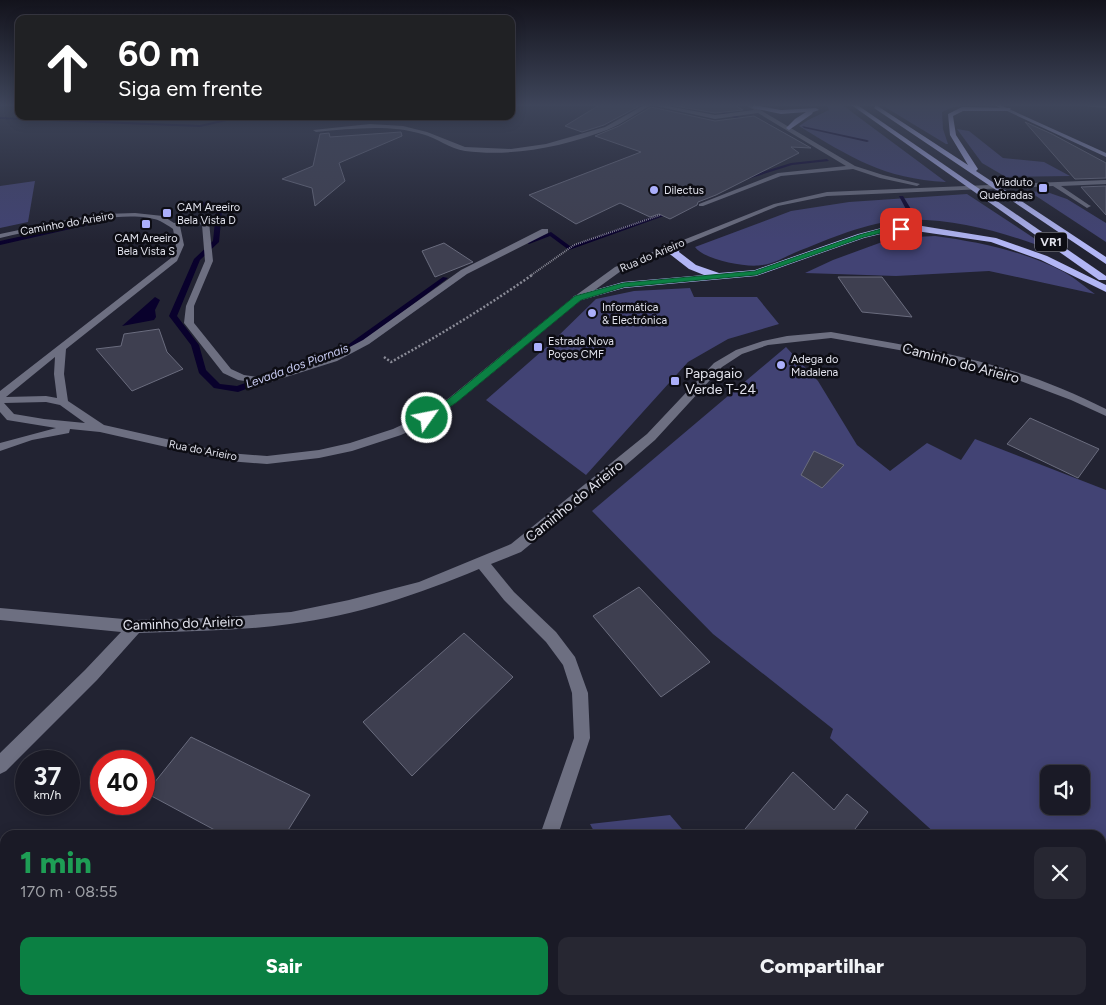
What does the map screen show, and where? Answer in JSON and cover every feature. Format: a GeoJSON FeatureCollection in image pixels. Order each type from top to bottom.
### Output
{"type":"FeatureCollection","features":[{"type":"Feature","properties":{"kind":"highway","name":"VR1"},"geometry":{"type":"LineString","coordinates":[[921,151],[1106,280]]}},
{"type":"Feature","properties":{"kind":"highway","name":"VR1"},"geometry":{"type":"LineString","coordinates":[[941,151],[1106,261]]}},
{"type":"Feature","properties":{"kind":"highway"},"geometry":{"type":"LineString","coordinates":[[961,151],[979,176]]}},
{"type":"Feature","properties":{"kind":"highway"},"geometry":{"type":"LineString","coordinates":[[578,298],[623,285],[756,273],[877,232],[916,228],[993,240],[1044,258],[1106,289]]}},
{"type":"Feature","properties":{"kind":"highway"},"geometry":{"type":"LineString","coordinates":[[676,244],[674,253],[688,265],[706,272],[729,276]]}},
{"type":"Feature","properties":{"kind":"street"},"geometry":{"type":"LineString","coordinates":[[827,151],[853,167],[882,177],[946,188]]}},
{"type":"Feature","properties":{"kind":"street"},"geometry":{"type":"LineString","coordinates":[[853,167],[860,176],[884,190]]}},
{"type":"Feature","properties":{"kind":"street"},"geometry":{"type":"LineString","coordinates":[[701,205],[780,174],[853,167]]}},
{"type":"Feature","properties":{"kind":"street"},"geometry":{"type":"LineString","coordinates":[[882,177],[894,190]]}},
{"type":"Feature","properties":{"kind":"street","name":"Rua do Arieiro"},"geometry":{"type":"LineString","coordinates":[[0,405],[11,417],[19,419],[100,428],[228,457],[267,460],[319,454],[352,447],[397,432],[427,418],[453,400],[578,298],[618,269],[776,205],[798,199],[884,190],[1106,182]]}},
{"type":"Feature","properties":{"kind":"street"},"geometry":{"type":"LineString","coordinates":[[1054,184],[1088,206]]}},
{"type":"Feature","properties":{"kind":"street"},"geometry":{"type":"LineString","coordinates":[[843,193],[857,185]]}},
{"type":"Feature","properties":{"kind":"street","name":"Caminho do Arieiro"},"geometry":{"type":"LineString","coordinates":[[0,236],[108,215],[150,216],[174,225]]}},
{"type":"Feature","properties":{"kind":"street"},"geometry":{"type":"LineString","coordinates":[[0,398],[174,259],[181,244],[179,234],[174,225],[198,221],[206,224],[209,261],[190,306],[190,323],[205,345],[227,371],[242,378],[264,381],[334,360],[366,342],[464,272],[545,231]]}},
{"type":"Feature","properties":{"kind":"street","name":"Caminho do Arieiro"},"geometry":{"type":"LineString","coordinates":[[0,614],[135,627],[291,618],[349,606],[421,587],[516,548],[607,476],[651,437],[718,365],[739,352],[766,343],[810,336],[831,336],[899,347],[997,370],[1075,398],[1106,413]]}},
{"type":"Feature","properties":{"kind":"street"},"geometry":{"type":"LineString","coordinates":[[61,349],[59,374],[63,402]]}},
{"type":"Feature","properties":{"kind":"street","name":"Rua do Arieiro"},"geometry":{"type":"LineString","coordinates":[[0,398],[46,399],[63,402],[100,428]]}},
{"type":"Feature","properties":{"kind":"street"},"geometry":{"type":"LineString","coordinates":[[0,447],[13,441],[48,432],[100,428]]}},
{"type":"Feature","properties":{"kind":"street"},"geometry":{"type":"LineString","coordinates":[[482,563],[509,596],[551,637],[570,662],[580,693],[582,738],[551,830]]}},
{"type":"Feature","properties":{"kind":"street"},"geometry":{"type":"LineString","coordinates":[[0,765],[91,675],[135,627]]}},
{"type":"Feature","properties":{"kind":"path"},"geometry":{"type":"LineString","coordinates":[[366,342],[390,362],[442,334],[486,307],[569,248],[660,215]]}},
{"type":"Feature","properties":{"kind":"shaded area"},"geometry":{"type":"Polygon","coordinates":[[[842,151],[904,151],[946,182],[904,176],[852,157],[842,151]]]}},
{"type":"Feature","properties":{"kind":"shaded area"},"geometry":{"type":"Polygon","coordinates":[[[973,151],[994,151],[1003,158],[1044,162],[1070,176],[1006,177],[982,163],[973,151]]]}},
{"type":"Feature","properties":{"kind":"shaded area"},"geometry":{"type":"Polygon","coordinates":[[[35,181],[28,222],[0,228],[0,186],[35,181]]]}},
{"type":"Feature","properties":{"kind":"shaded area"},"geometry":{"type":"Polygon","coordinates":[[[1044,191],[1067,199],[1106,223],[1106,242],[1030,192],[1044,191]]]}},
{"type":"Feature","properties":{"kind":"shaded area"},"geometry":{"type":"Polygon","coordinates":[[[967,194],[1055,252],[981,228],[942,221],[923,220],[890,221],[876,224],[821,242],[775,262],[755,266],[716,259],[700,252],[695,247],[791,211],[849,202],[967,194]]]}},
{"type":"Feature","properties":{"kind":"shaded area"},"geometry":{"type":"Polygon","coordinates":[[[935,236],[985,244],[1033,258],[1064,272],[1095,294],[989,271],[896,276],[805,273],[833,260],[893,238],[935,236]]]}},
{"type":"Feature","properties":{"kind":"shaded area"},"geometry":{"type":"Polygon","coordinates":[[[690,288],[694,297],[757,297],[779,324],[728,339],[688,362],[586,475],[486,400],[551,343],[596,299],[634,291],[690,288]]]}},
{"type":"Feature","properties":{"kind":"shaded area"},"geometry":{"type":"Polygon","coordinates":[[[155,297],[160,300],[155,310],[156,317],[154,320],[122,326],[155,297]]]}},
{"type":"Feature","properties":{"kind":"shaded area"},"geometry":{"type":"Polygon","coordinates":[[[786,347],[818,381],[857,445],[890,471],[927,443],[961,460],[975,439],[1106,490],[1106,830],[931,830],[830,738],[833,729],[713,634],[592,511],[786,347]]]}},
{"type":"Feature","properties":{"kind":"shaded area"},"geometry":{"type":"Polygon","coordinates":[[[670,815],[683,830],[593,830],[590,824],[670,815]]]}},
{"type":"Feature","properties":{"kind":"building"},"geometry":{"type":"Polygon","coordinates":[[[316,151],[367,151],[339,163],[345,181],[315,206],[312,188],[282,179],[313,166],[316,151]]]}},
{"type":"Feature","properties":{"kind":"building"},"geometry":{"type":"Polygon","coordinates":[[[638,151],[796,151],[799,153],[716,195],[698,202],[697,205],[670,219],[659,214],[650,217],[620,203],[576,224],[529,195],[641,152],[638,151]]]}},
{"type":"Feature","properties":{"kind":"building"},"geometry":{"type":"Polygon","coordinates":[[[1050,151],[1083,151],[1106,163],[1106,178],[1075,179],[1050,151]]]}},
{"type":"Feature","properties":{"kind":"building"},"geometry":{"type":"Polygon","coordinates":[[[1106,186],[1106,215],[1081,187],[1106,186]]]}},
{"type":"Feature","properties":{"kind":"building"},"geometry":{"type":"Polygon","coordinates":[[[444,243],[473,262],[435,277],[422,251],[444,243]]]}},
{"type":"Feature","properties":{"kind":"building"},"geometry":{"type":"Polygon","coordinates":[[[838,277],[882,277],[912,317],[862,312],[838,277]]]}},
{"type":"Feature","properties":{"kind":"building"},"geometry":{"type":"Polygon","coordinates":[[[159,329],[167,352],[183,369],[132,391],[96,349],[121,346],[124,334],[159,329]]]}},
{"type":"Feature","properties":{"kind":"building"},"geometry":{"type":"Polygon","coordinates":[[[1030,418],[1099,449],[1078,478],[1007,444],[1030,418]]]}},
{"type":"Feature","properties":{"kind":"building"},"geometry":{"type":"Polygon","coordinates":[[[814,451],[844,465],[822,488],[801,475],[814,451]]]}},
{"type":"Feature","properties":{"kind":"building"},"geometry":{"type":"Polygon","coordinates":[[[639,587],[710,662],[661,697],[593,616],[639,587]]]}},
{"type":"Feature","properties":{"kind":"building"},"geometry":{"type":"Polygon","coordinates":[[[464,633],[513,677],[412,776],[363,722],[464,633]]]}},
{"type":"Feature","properties":{"kind":"building"},"geometry":{"type":"Polygon","coordinates":[[[191,737],[310,795],[288,830],[215,830],[155,798],[155,782],[191,737]]]}},
{"type":"Feature","properties":{"kind":"building"},"geometry":{"type":"Polygon","coordinates":[[[793,772],[834,810],[847,794],[868,812],[856,830],[744,830],[793,772]]]}},
{"type":"Feature","properties":{"kind":"waterway","name":"Levada dos Piornais"},"geometry":{"type":"LineString","coordinates":[[746,178],[791,164],[827,160]]}},
{"type":"Feature","properties":{"kind":"waterway"},"geometry":{"type":"LineString","coordinates":[[901,197],[911,214]]}},
{"type":"Feature","properties":{"kind":"waterway","name":"Levada dos Piornais"},"geometry":{"type":"LineString","coordinates":[[185,204],[207,205],[219,211],[216,242],[197,259],[173,316],[195,345],[202,371],[217,386],[238,389],[352,346],[445,278]]}},
{"type":"Feature","properties":{"kind":"waterway","name":"Levada dos Piornais"},"geometry":{"type":"LineString","coordinates":[[529,242],[551,234],[569,248],[673,211]]}},
{"type":"Feature","properties":{"kind":"waterway","name":"Levada dos Piornais"},"geometry":{"type":"LineString","coordinates":[[0,243],[86,224]]}},
{"type":"Feature","properties":{"kind":"place","name":"Viaduto Quebradas"},"geometry":{"type":"Point","coordinates":[1043,188]}},
{"type":"Feature","properties":{"kind":"place","name":"Dilectus"},"geometry":{"type":"Point","coordinates":[654,190]}},
{"type":"Feature","properties":{"kind":"place","name":"CAM Areeiro Bela Vista D"},"geometry":{"type":"Point","coordinates":[167,213]}},
{"type":"Feature","properties":{"kind":"place","name":"CAM Areeiro Bela Vista S"},"geometry":{"type":"Point","coordinates":[146,224]}},
{"type":"Feature","properties":{"kind":"place","name":"Informática & Electrónica"},"geometry":{"type":"Point","coordinates":[592,313]}},
{"type":"Feature","properties":{"kind":"place","name":"Estrada Nova Poços CMF"},"geometry":{"type":"Point","coordinates":[538,347]}},
{"type":"Feature","properties":{"kind":"place","name":"Adega do Madalena"},"geometry":{"type":"Point","coordinates":[781,365]}},
{"type":"Feature","properties":{"kind":"place","name":"Papagaio Verde T-24"},"geometry":{"type":"Point","coordinates":[675,381]}},
{"type":"Feature","properties":{"kind":"route"},"geometry":{"type":"LineString","coordinates":[[427,418],[453,400],[578,298],[623,285],[756,273],[861,236],[885,230],[901,229]]}}]}
